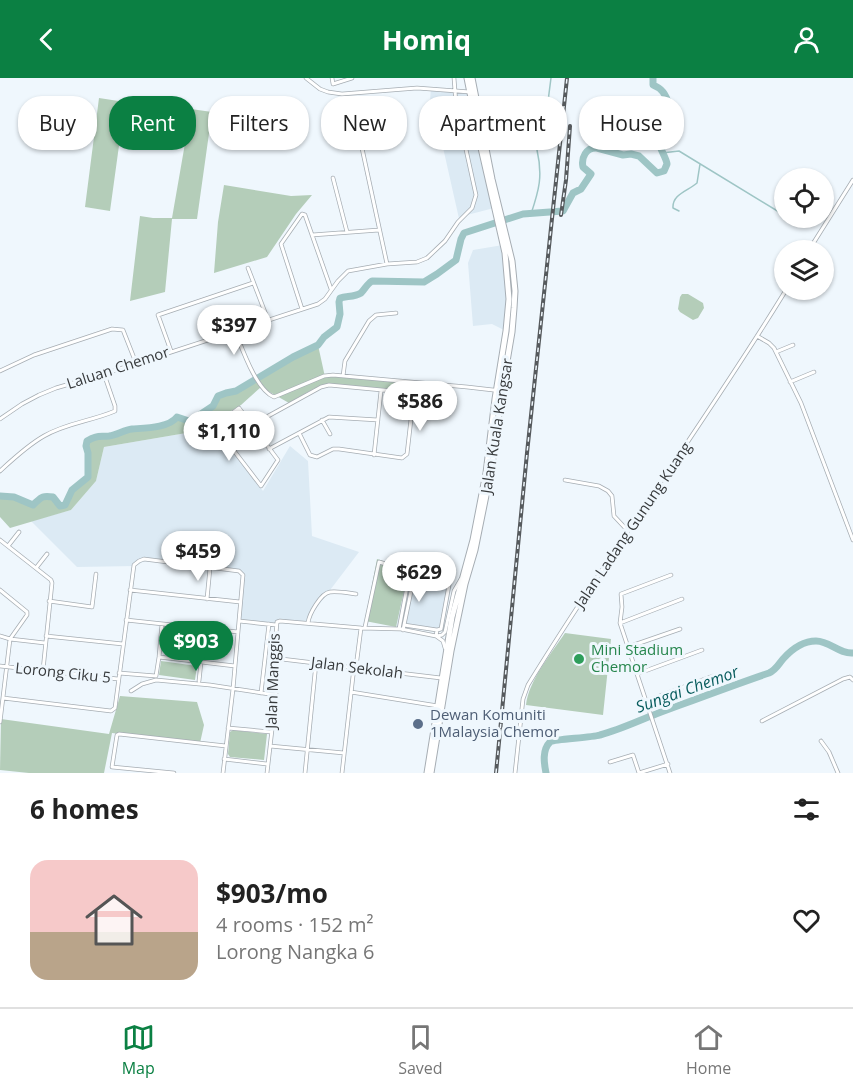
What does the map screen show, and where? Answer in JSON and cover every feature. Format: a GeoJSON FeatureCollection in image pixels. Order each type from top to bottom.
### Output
{"type":"FeatureCollection","features":[{"type":"Feature","properties":{"kind":"highway","name":"Jalan Kuala Kangsar"},"geometry":{"type":"LineString","coordinates":[[444,678],[452,617],[473,540],[499,391],[512,332],[515,299],[512,261],[501,227],[472,91],[467,78]]}},
{"type":"Feature","properties":{"kind":"highway","name":"Jalan Kuala Kangsar"},"geometry":{"type":"LineString","coordinates":[[472,78],[472,91]]}},
{"type":"Feature","properties":{"kind":"highway","name":"Jalan Kuala Kangsar"},"geometry":{"type":"LineString","coordinates":[[429,773],[444,678],[482,520],[492,466],[499,391]]}},
{"type":"Feature","properties":{"kind":"street"},"geometry":{"type":"LineString","coordinates":[[306,78],[320,89],[335,94],[409,88],[472,91]]}},
{"type":"Feature","properties":{"kind":"street"},"geometry":{"type":"LineString","coordinates":[[332,78],[333,84],[352,78]]}},
{"type":"Feature","properties":{"kind":"street"},"geometry":{"type":"LineString","coordinates":[[454,78],[454,91]]}},
{"type":"Feature","properties":{"kind":"street","name":"Laluan Chemor"},"geometry":{"type":"LineString","coordinates":[[0,419],[39,395],[76,381],[104,374],[318,304],[325,299],[348,271],[387,264],[405,264],[427,258],[445,241],[472,208],[476,195],[454,91]]}},
{"type":"Feature","properties":{"kind":"street"},"geometry":{"type":"LineString","coordinates":[[362,150],[387,264]]}},
{"type":"Feature","properties":{"kind":"street"},"geometry":{"type":"LineString","coordinates":[[333,178],[347,232]]}},
{"type":"Feature","properties":{"kind":"street"},"geometry":{"type":"LineString","coordinates":[[816,240],[853,180]]}},
{"type":"Feature","properties":{"kind":"street"},"geometry":{"type":"LineString","coordinates":[[302,309],[281,243],[302,214],[306,215],[331,290]]}},
{"type":"Feature","properties":{"kind":"street"},"geometry":{"type":"LineString","coordinates":[[312,235],[380,230]]}},
{"type":"Feature","properties":{"kind":"street"},"geometry":{"type":"LineString","coordinates":[[248,268],[268,320]]}},
{"type":"Feature","properties":{"kind":"street"},"geometry":{"type":"LineString","coordinates":[[171,351],[158,315],[254,283]]}},
{"type":"Feature","properties":{"kind":"street","name":"Jalan Ladang Gunung Kuang"},"geometry":{"type":"LineString","coordinates":[[515,773],[523,699],[528,685],[780,300]]}},
{"type":"Feature","properties":{"kind":"street"},"geometry":{"type":"LineString","coordinates":[[343,376],[345,361],[369,321],[376,315],[396,313]]}},
{"type":"Feature","properties":{"kind":"street"},"geometry":{"type":"LineString","coordinates":[[0,371],[34,355],[112,329],[123,330],[136,363]]}},
{"type":"Feature","properties":{"kind":"street"},"geometry":{"type":"LineString","coordinates":[[235,331],[253,372],[266,393],[274,397],[324,376],[499,391]]}},
{"type":"Feature","properties":{"kind":"street"},"geometry":{"type":"LineString","coordinates":[[757,336],[770,343],[776,352],[811,428],[853,540]]}},
{"type":"Feature","properties":{"kind":"street"},"geometry":{"type":"LineString","coordinates":[[776,352],[793,345]]}},
{"type":"Feature","properties":{"kind":"street"},"geometry":{"type":"LineString","coordinates":[[790,382],[814,372]]}},
{"type":"Feature","properties":{"kind":"street"},"geometry":{"type":"LineString","coordinates":[[0,471],[43,436],[63,427],[115,411],[104,374]]}},
{"type":"Feature","properties":{"kind":"street"},"geometry":{"type":"LineString","coordinates":[[299,433],[310,455],[317,456],[333,449],[402,458],[407,454],[416,383]]}},
{"type":"Feature","properties":{"kind":"street"},"geometry":{"type":"LineString","coordinates":[[252,425],[321,387],[329,385],[414,393]]}},
{"type":"Feature","properties":{"kind":"street"},"geometry":{"type":"LineString","coordinates":[[374,454],[381,390]]}},
{"type":"Feature","properties":{"kind":"street"},"geometry":{"type":"LineString","coordinates":[[239,408],[252,425],[278,460],[261,486],[215,426],[239,408]]}},
{"type":"Feature","properties":{"kind":"street"},"geometry":{"type":"LineString","coordinates":[[269,448],[332,416],[378,420]]}},
{"type":"Feature","properties":{"kind":"street"},"geometry":{"type":"LineString","coordinates":[[322,420],[330,434]]}},
{"type":"Feature","properties":{"kind":"street"},"geometry":{"type":"LineString","coordinates":[[566,480],[592,484],[608,491],[612,496],[614,516],[628,531]]}},
{"type":"Feature","properties":{"kind":"street"},"geometry":{"type":"LineString","coordinates":[[8,546],[19,532]]}},
{"type":"Feature","properties":{"kind":"street"},"geometry":{"type":"LineString","coordinates":[[0,540],[52,583],[42,670]]}},
{"type":"Feature","properties":{"kind":"street"},"geometry":{"type":"LineString","coordinates":[[36,568],[47,554]]}},
{"type":"Feature","properties":{"kind":"street"},"geometry":{"type":"LineString","coordinates":[[3,698],[111,711],[115,708],[134,565],[144,559],[242,573],[233,689],[223,773]]}},
{"type":"Feature","properties":{"kind":"street"},"geometry":{"type":"LineString","coordinates":[[342,773],[355,667],[379,562],[410,571],[402,628]]}},
{"type":"Feature","properties":{"kind":"street"},"geometry":{"type":"LineString","coordinates":[[207,599],[210,568]]}},
{"type":"Feature","properties":{"kind":"street"},"geometry":{"type":"LineString","coordinates":[[276,624],[279,621],[363,628],[441,629],[449,585],[415,572],[402,628]]}},
{"type":"Feature","properties":{"kind":"street"},"geometry":{"type":"LineString","coordinates":[[49,601],[92,607],[96,574]]}},
{"type":"Feature","properties":{"kind":"street"},"geometry":{"type":"LineString","coordinates":[[402,628],[436,636],[442,635],[445,632],[454,591],[463,575]]}},
{"type":"Feature","properties":{"kind":"street"},"geometry":{"type":"LineString","coordinates":[[670,773],[620,623],[621,594],[671,575]]}},
{"type":"Feature","properties":{"kind":"street"},"geometry":{"type":"LineString","coordinates":[[130,590],[240,602]]}},
{"type":"Feature","properties":{"kind":"street"},"geometry":{"type":"LineString","coordinates":[[0,591],[27,612],[10,639],[8,666],[2,689],[0,722]]}},
{"type":"Feature","properties":{"kind":"street"},"geometry":{"type":"LineString","coordinates":[[308,623],[315,606],[325,594],[330,592],[356,594]]}},
{"type":"Feature","properties":{"kind":"street"},"geometry":{"type":"LineString","coordinates":[[620,623],[682,599]]}},
{"type":"Feature","properties":{"kind":"street"},"geometry":{"type":"LineString","coordinates":[[126,620],[238,633]]}},
{"type":"Feature","properties":{"kind":"street","name":"Jalan Manggis"},"geometry":{"type":"LineString","coordinates":[[239,621],[276,624],[273,658],[276,695],[267,773]]}},
{"type":"Feature","properties":{"kind":"street"},"geometry":{"type":"LineString","coordinates":[[119,673],[156,676],[162,624]]}},
{"type":"Feature","properties":{"kind":"street"},"geometry":{"type":"LineString","coordinates":[[261,693],[269,624]]}},
{"type":"Feature","properties":{"kind":"street"},"geometry":{"type":"LineString","coordinates":[[628,647],[680,629]]}},
{"type":"Feature","properties":{"kind":"street"},"geometry":{"type":"LineString","coordinates":[[436,630],[436,636]]}},
{"type":"Feature","properties":{"kind":"street"},"geometry":{"type":"LineString","coordinates":[[0,636],[45,643]]}},
{"type":"Feature","properties":{"kind":"street"},"geometry":{"type":"LineString","coordinates":[[46,636],[123,644]]}},
{"type":"Feature","properties":{"kind":"street"},"geometry":{"type":"LineString","coordinates":[[436,636],[442,641],[446,655]]}},
{"type":"Feature","properties":{"kind":"street"},"geometry":{"type":"LineString","coordinates":[[637,674],[702,650]]}},
{"type":"Feature","properties":{"kind":"street"},"geometry":{"type":"LineString","coordinates":[[159,657],[235,666]]}},
{"type":"Feature","properties":{"kind":"street","name":"Jalan Sekolah"},"geometry":{"type":"LineString","coordinates":[[273,658],[444,678]]}},
{"type":"Feature","properties":{"kind":"street"},"geometry":{"type":"LineString","coordinates":[[199,681],[201,662]]}},
{"type":"Feature","properties":{"kind":"street"},"geometry":{"type":"LineString","coordinates":[[304,773],[316,663]]}},
{"type":"Feature","properties":{"kind":"street","name":"Lorong Ciku 5"},"geometry":{"type":"LineString","coordinates":[[0,666],[118,679]]}},
{"type":"Feature","properties":{"kind":"street"},"geometry":{"type":"LineString","coordinates":[[646,701],[712,676]]}},
{"type":"Feature","properties":{"kind":"street"},"geometry":{"type":"LineString","coordinates":[[762,721],[846,678],[850,677],[853,680]]}},
{"type":"Feature","properties":{"kind":"street"},"geometry":{"type":"LineString","coordinates":[[131,691],[142,684],[156,680],[276,695]]}},
{"type":"Feature","properties":{"kind":"street"},"geometry":{"type":"LineString","coordinates":[[351,692],[439,706]]}},
{"type":"Feature","properties":{"kind":"street"},"geometry":{"type":"LineString","coordinates":[[228,728],[272,732]]}},
{"type":"Feature","properties":{"kind":"street"},"geometry":{"type":"LineString","coordinates":[[174,773],[112,766],[117,735],[226,746]]}},
{"type":"Feature","properties":{"kind":"street"},"geometry":{"type":"LineString","coordinates":[[821,741],[829,752],[838,773]]}},
{"type":"Feature","properties":{"kind":"street"},"geometry":{"type":"LineString","coordinates":[[270,746],[344,753]]}},
{"type":"Feature","properties":{"kind":"street"},"geometry":{"type":"LineString","coordinates":[[610,762],[633,755],[639,773],[668,764]]}},
{"type":"Feature","properties":{"kind":"street"},"geometry":{"type":"LineString","coordinates":[[224,759],[268,764]]}},
{"type":"Feature","properties":{"kind":"shaded area"},"geometry":{"type":"Polygon","coordinates":[[[431,88],[469,92],[470,96],[430,96],[431,88]]]}},
{"type":"Feature","properties":{"kind":"shaded area"},"geometry":{"type":"Polygon","coordinates":[[[444,150],[482,150],[494,208],[467,215],[460,223],[444,150]]]}},
{"type":"Feature","properties":{"kind":"shaded area"},"geometry":{"type":"Polygon","coordinates":[[[503,245],[508,271],[506,331],[492,324],[473,326],[468,263],[473,250],[503,245]]]}},
{"type":"Feature","properties":{"kind":"shaded area"},"geometry":{"type":"Polygon","coordinates":[[[198,431],[222,437],[263,491],[290,446],[308,461],[312,536],[359,552],[305,623],[280,620],[276,625],[239,621],[242,573],[149,559],[135,566],[77,567],[31,521],[71,510],[96,481],[104,447],[198,431]]]}},
{"type":"Feature","properties":{"kind":"shaded area"},"geometry":{"type":"Polygon","coordinates":[[[409,569],[452,584],[443,630],[440,632],[396,627],[409,569]]]}},
{"type":"Feature","properties":{"kind":"green space"},"geometry":{"type":"Polygon","coordinates":[[[99,98],[109,100],[109,150],[118,150],[110,211],[85,207],[92,150],[97,150],[99,98]]]}},
{"type":"Feature","properties":{"kind":"green space"},"geometry":{"type":"Polygon","coordinates":[[[196,110],[208,111],[208,141],[197,219],[172,219],[165,292],[130,301],[140,216],[172,218],[184,150],[196,150],[196,110]]]}},
{"type":"Feature","properties":{"kind":"green space"},"geometry":{"type":"Polygon","coordinates":[[[224,185],[291,196],[312,195],[267,257],[214,273],[218,222],[224,185]]]}},
{"type":"Feature","properties":{"kind":"green space"},"geometry":{"type":"Polygon","coordinates":[[[682,294],[688,294],[703,303],[704,308],[698,318],[693,320],[678,309],[682,294]]]}},
{"type":"Feature","properties":{"kind":"green space"},"geometry":{"type":"Polygon","coordinates":[[[318,345],[325,377],[415,384],[409,391],[329,384],[313,389],[289,403],[261,387],[241,405],[198,431],[104,447],[96,481],[71,510],[10,528],[0,517],[0,496],[14,497],[33,505],[44,497],[53,497],[60,506],[65,505],[72,490],[88,477],[86,446],[90,439],[162,425],[177,417],[189,421],[213,406],[218,396],[236,391],[318,345]]]}},
{"type":"Feature","properties":{"kind":"green space"},"geometry":{"type":"Polygon","coordinates":[[[377,559],[409,569],[396,627],[365,621],[377,559]]]}},
{"type":"Feature","properties":{"kind":"green space","name":"Mini Stadium Chemor"},"geometry":{"type":"Polygon","coordinates":[[[565,633],[611,639],[603,715],[526,705],[531,686],[565,633]]]}},
{"type":"Feature","properties":{"kind":"green space"},"geometry":{"type":"Polygon","coordinates":[[[161,661],[197,666],[195,680],[159,675],[161,661]]]}},
{"type":"Feature","properties":{"kind":"green space"},"geometry":{"type":"Polygon","coordinates":[[[120,696],[197,702],[204,725],[200,743],[112,733],[104,773],[29,773],[0,770],[1,719],[109,734],[120,696]]]}},
{"type":"Feature","properties":{"kind":"green space"},"geometry":{"type":"Polygon","coordinates":[[[233,730],[267,734],[264,760],[230,757],[228,754],[230,732],[233,730]]]}},
{"type":"Feature","properties":{"kind":"waterway"},"geometry":{"type":"LineString","coordinates":[[531,214],[539,183],[540,168],[537,150],[543,140],[551,78]]}},
{"type":"Feature","properties":{"kind":"waterway"},"geometry":{"type":"LineString","coordinates":[[0,496],[14,497],[33,505],[44,497],[53,497],[60,506],[65,505],[72,490],[88,477],[87,441],[96,437],[162,425],[177,417],[189,421],[213,406],[218,396],[236,391],[318,345],[337,327],[340,298],[361,293],[372,281],[424,282],[456,260],[464,233],[523,214],[563,211],[573,193],[581,189],[591,174],[583,167],[585,154],[590,149],[597,148],[623,155],[639,156],[657,173],[664,171],[667,164],[659,141],[660,136],[666,130],[669,111],[663,92],[653,85],[653,78]]}},
{"type":"Feature","properties":{"kind":"waterway"},"geometry":{"type":"LineString","coordinates":[[662,153],[679,151],[774,209]]}},
{"type":"Feature","properties":{"kind":"waterway"},"geometry":{"type":"LineString","coordinates":[[679,211],[673,208],[673,203],[681,193],[697,183],[700,164]]}},
{"type":"Feature","properties":{"kind":"waterway","name":"Sungai Chemor"},"geometry":{"type":"LineString","coordinates":[[546,773],[545,753],[550,742],[607,733],[769,673],[790,652],[806,643],[816,641],[826,643],[843,652],[853,653]]}},
{"type":"Feature","properties":{"kind":"railway"},"geometry":{"type":"LineString","coordinates":[[496,773],[567,78]]}},
{"type":"Feature","properties":{"kind":"railway"},"geometry":{"type":"LineString","coordinates":[[561,215],[570,126]]}},
{"type":"Feature","properties":{"kind":"place","name":"Mini Stadium Chemor"},"geometry":{"type":"Point","coordinates":[579,659]}},
{"type":"Feature","properties":{"kind":"place","name":"Dewan Komuniti 1Malaysia Chemor"},"geometry":{"type":"Point","coordinates":[418,724]}}]}
